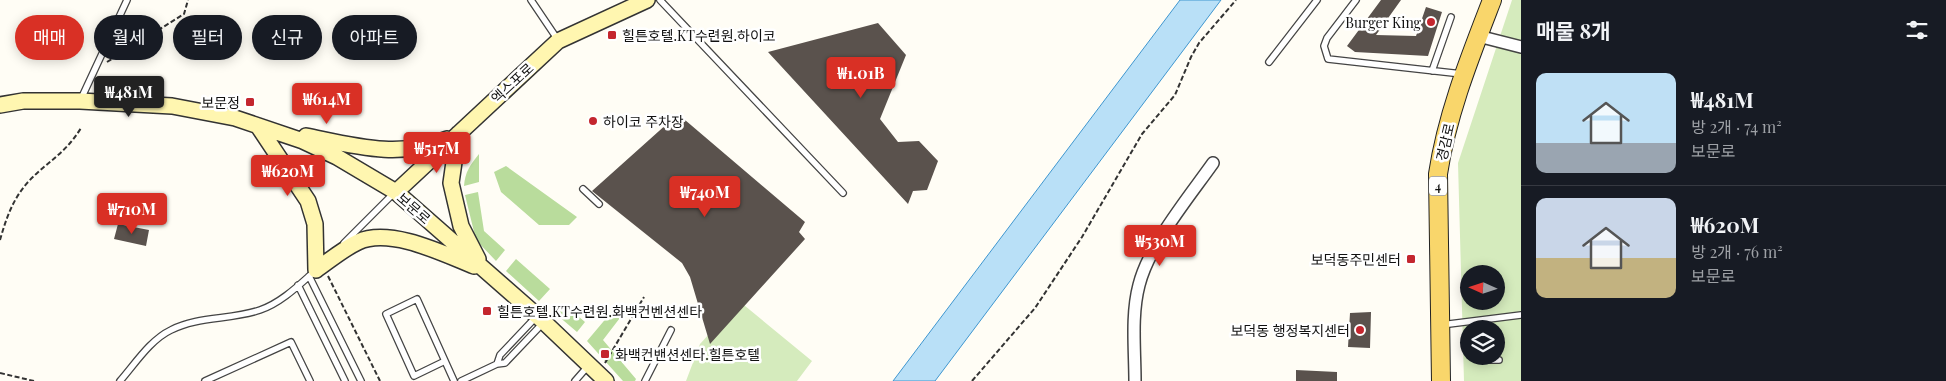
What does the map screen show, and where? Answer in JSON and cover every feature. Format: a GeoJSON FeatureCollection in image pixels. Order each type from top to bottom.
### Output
{"type":"FeatureCollection","features":[{"type":"Feature","properties":{"kind":"main road","name":"엑스포로"},"geometry":{"type":"LineString","coordinates":[[396,192],[558,41],[647,0]]}},
{"type":"Feature","properties":{"kind":"main road","name":"경감로"},"geometry":{"type":"LineString","coordinates":[[1441,381],[1438,174],[1443,142],[1492,0]]}},
{"type":"Feature","properties":{"kind":"main road","name":"보문로"},"geometry":{"type":"LineString","coordinates":[[0,105],[23,101],[80,100],[172,106],[236,118],[302,141],[337,157],[396,192],[540,319],[597,375]]}},
{"type":"Feature","properties":{"kind":"main road"},"geometry":{"type":"LineString","coordinates":[[258,126],[356,146],[392,150],[420,149],[458,134],[451,183],[462,226],[485,270]]}},
{"type":"Feature","properties":{"kind":"main road"},"geometry":{"type":"LineString","coordinates":[[258,126],[296,180],[310,208],[315,224],[316,271]]}},
{"type":"Feature","properties":{"kind":"main road"},"geometry":{"type":"LineString","coordinates":[[316,271],[359,241],[377,238],[409,242],[485,270]]}},
{"type":"Feature","properties":{"kind":"street"},"geometry":{"type":"LineString","coordinates":[[1478,36],[1521,47]]}},
{"type":"Feature","properties":{"kind":"street"},"geometry":{"type":"LineString","coordinates":[[1134,381],[1136,309],[1142,274],[1155,248],[1213,163]]}},
{"type":"Feature","properties":{"kind":"lane"},"geometry":{"type":"LineString","coordinates":[[80,100],[127,0]]}},
{"type":"Feature","properties":{"kind":"lane"},"geometry":{"type":"LineString","coordinates":[[531,0],[558,41]]}},
{"type":"Feature","properties":{"kind":"lane"},"geometry":{"type":"LineString","coordinates":[[660,0],[843,193]]}},
{"type":"Feature","properties":{"kind":"lane"},"geometry":{"type":"LineString","coordinates":[[1269,62],[1317,0]]}},
{"type":"Feature","properties":{"kind":"lane"},"geometry":{"type":"LineString","coordinates":[[1356,0],[1327,38],[1324,46],[1328,59],[1465,75]]}},
{"type":"Feature","properties":{"kind":"lane"},"geometry":{"type":"LineString","coordinates":[[1432,71],[1451,17]]}},
{"type":"Feature","properties":{"kind":"lane"},"geometry":{"type":"LineString","coordinates":[[583,189],[599,204]]}},
{"type":"Feature","properties":{"kind":"lane"},"geometry":{"type":"LineString","coordinates":[[120,381],[158,338],[170,330],[186,323],[260,310],[298,285],[316,271],[396,192]]}},
{"type":"Feature","properties":{"kind":"lane"},"geometry":{"type":"LineString","coordinates":[[316,271],[361,381]]}},
{"type":"Feature","properties":{"kind":"lane"},"geometry":{"type":"LineString","coordinates":[[298,285],[345,381]]}},
{"type":"Feature","properties":{"kind":"lane"},"geometry":{"type":"LineString","coordinates":[[445,361],[414,376],[386,314],[417,299],[445,361],[454,381]]}},
{"type":"Feature","properties":{"kind":"lane"},"geometry":{"type":"LineString","coordinates":[[1484,320],[1521,316]]}},
{"type":"Feature","properties":{"kind":"lane"},"geometry":{"type":"LineString","coordinates":[[461,381],[498,364],[500,355],[540,319]]}},
{"type":"Feature","properties":{"kind":"lane"},"geometry":{"type":"LineString","coordinates":[[1440,325],[1460,323]]}},
{"type":"Feature","properties":{"kind":"lane"},"geometry":{"type":"LineString","coordinates":[[645,381],[671,330]]}},
{"type":"Feature","properties":{"kind":"lane"},"geometry":{"type":"LineString","coordinates":[[205,381],[291,342],[310,381]]}},
{"type":"Feature","properties":{"kind":"lane"},"geometry":{"type":"LineString","coordinates":[[575,381],[597,375]]}},
{"type":"Feature","properties":{"kind":"path"},"geometry":{"type":"LineString","coordinates":[[101,66],[184,14],[188,0]]}},
{"type":"Feature","properties":{"kind":"path"},"geometry":{"type":"LineString","coordinates":[[972,381],[1035,308],[1082,237],[1142,134],[1175,94],[1199,43],[1236,0]]}},
{"type":"Feature","properties":{"kind":"path"},"geometry":{"type":"LineString","coordinates":[[0,240],[7,214],[17,197],[29,181],[70,145],[81,128]]}},
{"type":"Feature","properties":{"kind":"path"},"geometry":{"type":"LineString","coordinates":[[316,271],[380,381]]}},
{"type":"Feature","properties":{"kind":"path"},"geometry":{"type":"LineString","coordinates":[[597,375],[644,296]]}},
{"type":"Feature","properties":{"kind":"path"},"geometry":{"type":"LineString","coordinates":[[0,373],[34,381]]}},
{"type":"Feature","properties":{"kind":"green space"},"geometry":{"type":"Polygon","coordinates":[[[1512,0],[1521,0],[1521,381],[1464,381],[1464,365],[1505,365],[1505,320],[1462,320],[1462,310],[1505,310],[1505,265],[1461,265],[1458,163],[1512,0]]]}},
{"type":"Feature","properties":{"kind":"green space"},"geometry":{"type":"Polygon","coordinates":[[[479,154],[479,182],[464,186],[468,169],[479,154]]]}},
{"type":"Feature","properties":{"kind":"green space"},"geometry":{"type":"Polygon","coordinates":[[[506,166],[577,217],[569,225],[539,225],[501,192],[494,172],[506,166]]]}},
{"type":"Feature","properties":{"kind":"green space"},"geometry":{"type":"Polygon","coordinates":[[[478,192],[484,231],[505,250],[496,261],[476,240],[465,195],[478,192]]]}},
{"type":"Feature","properties":{"kind":"green space"},"geometry":{"type":"Polygon","coordinates":[[[516,259],[550,289],[539,301],[506,271],[516,259]]]}},
{"type":"Feature","properties":{"kind":"green space"},"geometry":{"type":"Polygon","coordinates":[[[739,301],[812,361],[797,381],[686,381],[700,344],[739,301]]]}},
{"type":"Feature","properties":{"kind":"green space"},"geometry":{"type":"Polygon","coordinates":[[[619,303],[626,310],[603,340],[636,379],[635,381],[623,381],[587,341],[619,303]]]}},
{"type":"Feature","properties":{"kind":"green space"},"geometry":{"type":"Polygon","coordinates":[[[565,305],[585,322],[577,332],[557,315],[565,305]]]}},
{"type":"Feature","properties":{"kind":"water"},"geometry":{"type":"Polygon","coordinates":[[[1180,0],[1221,0],[935,381],[893,381],[1180,0]]]}},
{"type":"Feature","properties":{"kind":"building"},"geometry":{"type":"Polygon","coordinates":[[[1381,0],[1401,0],[1376,35],[1416,36],[1426,7],[1442,12],[1428,56],[1355,52],[1347,46],[1381,0]]]}},
{"type":"Feature","properties":{"kind":"building"},"geometry":{"type":"Polygon","coordinates":[[[878,23],[906,55],[880,119],[898,142],[919,141],[938,161],[927,190],[913,191],[908,204],[768,52],[878,23]]]}},
{"type":"Feature","properties":{"kind":"building"},"geometry":{"type":"Polygon","coordinates":[[[678,114],[805,222],[799,232],[805,239],[710,344],[690,277],[682,263],[592,191],[678,114]]]}},
{"type":"Feature","properties":{"kind":"building"},"geometry":{"type":"Polygon","coordinates":[[[118,224],[149,230],[146,246],[114,239],[118,224]]]}},
{"type":"Feature","properties":{"kind":"building","name":"보덕동 행정복지센터"},"geometry":{"type":"Polygon","coordinates":[[[1371,312],[1370,348],[1348,347],[1350,313],[1371,312]]]}},
{"type":"Feature","properties":{"kind":"building"},"geometry":{"type":"Polygon","coordinates":[[[1296,370],[1337,372],[1337,381],[1296,381],[1296,370]]]}},
{"type":"Feature","properties":{"kind":"place","name":"Burger King"},"geometry":{"type":"Point","coordinates":[1431,22]}},
{"type":"Feature","properties":{"kind":"place","name":"힐튼호텔.KT수련원.하이코"},"geometry":{"type":"Point","coordinates":[612,35]}},
{"type":"Feature","properties":{"kind":"place","name":"보문정"},"geometry":{"type":"Point","coordinates":[250,102]}},
{"type":"Feature","properties":{"kind":"place","name":"하이코 주차장"},"geometry":{"type":"Point","coordinates":[593,121]}},
{"type":"Feature","properties":{"kind":"place","name":"보덕동주민센터"},"geometry":{"type":"Point","coordinates":[1411,259]}},
{"type":"Feature","properties":{"kind":"place","name":"힐튼호텔.KT수련원.화백컨벤션센타"},"geometry":{"type":"Point","coordinates":[487,311]}},
{"type":"Feature","properties":{"kind":"place","name":"보덕동 행정복지센터"},"geometry":{"type":"Point","coordinates":[1360,330]}},
{"type":"Feature","properties":{"kind":"place","name":"화백컨밴션센타.힐튼호텔"},"geometry":{"type":"Point","coordinates":[605,354]}}]}
